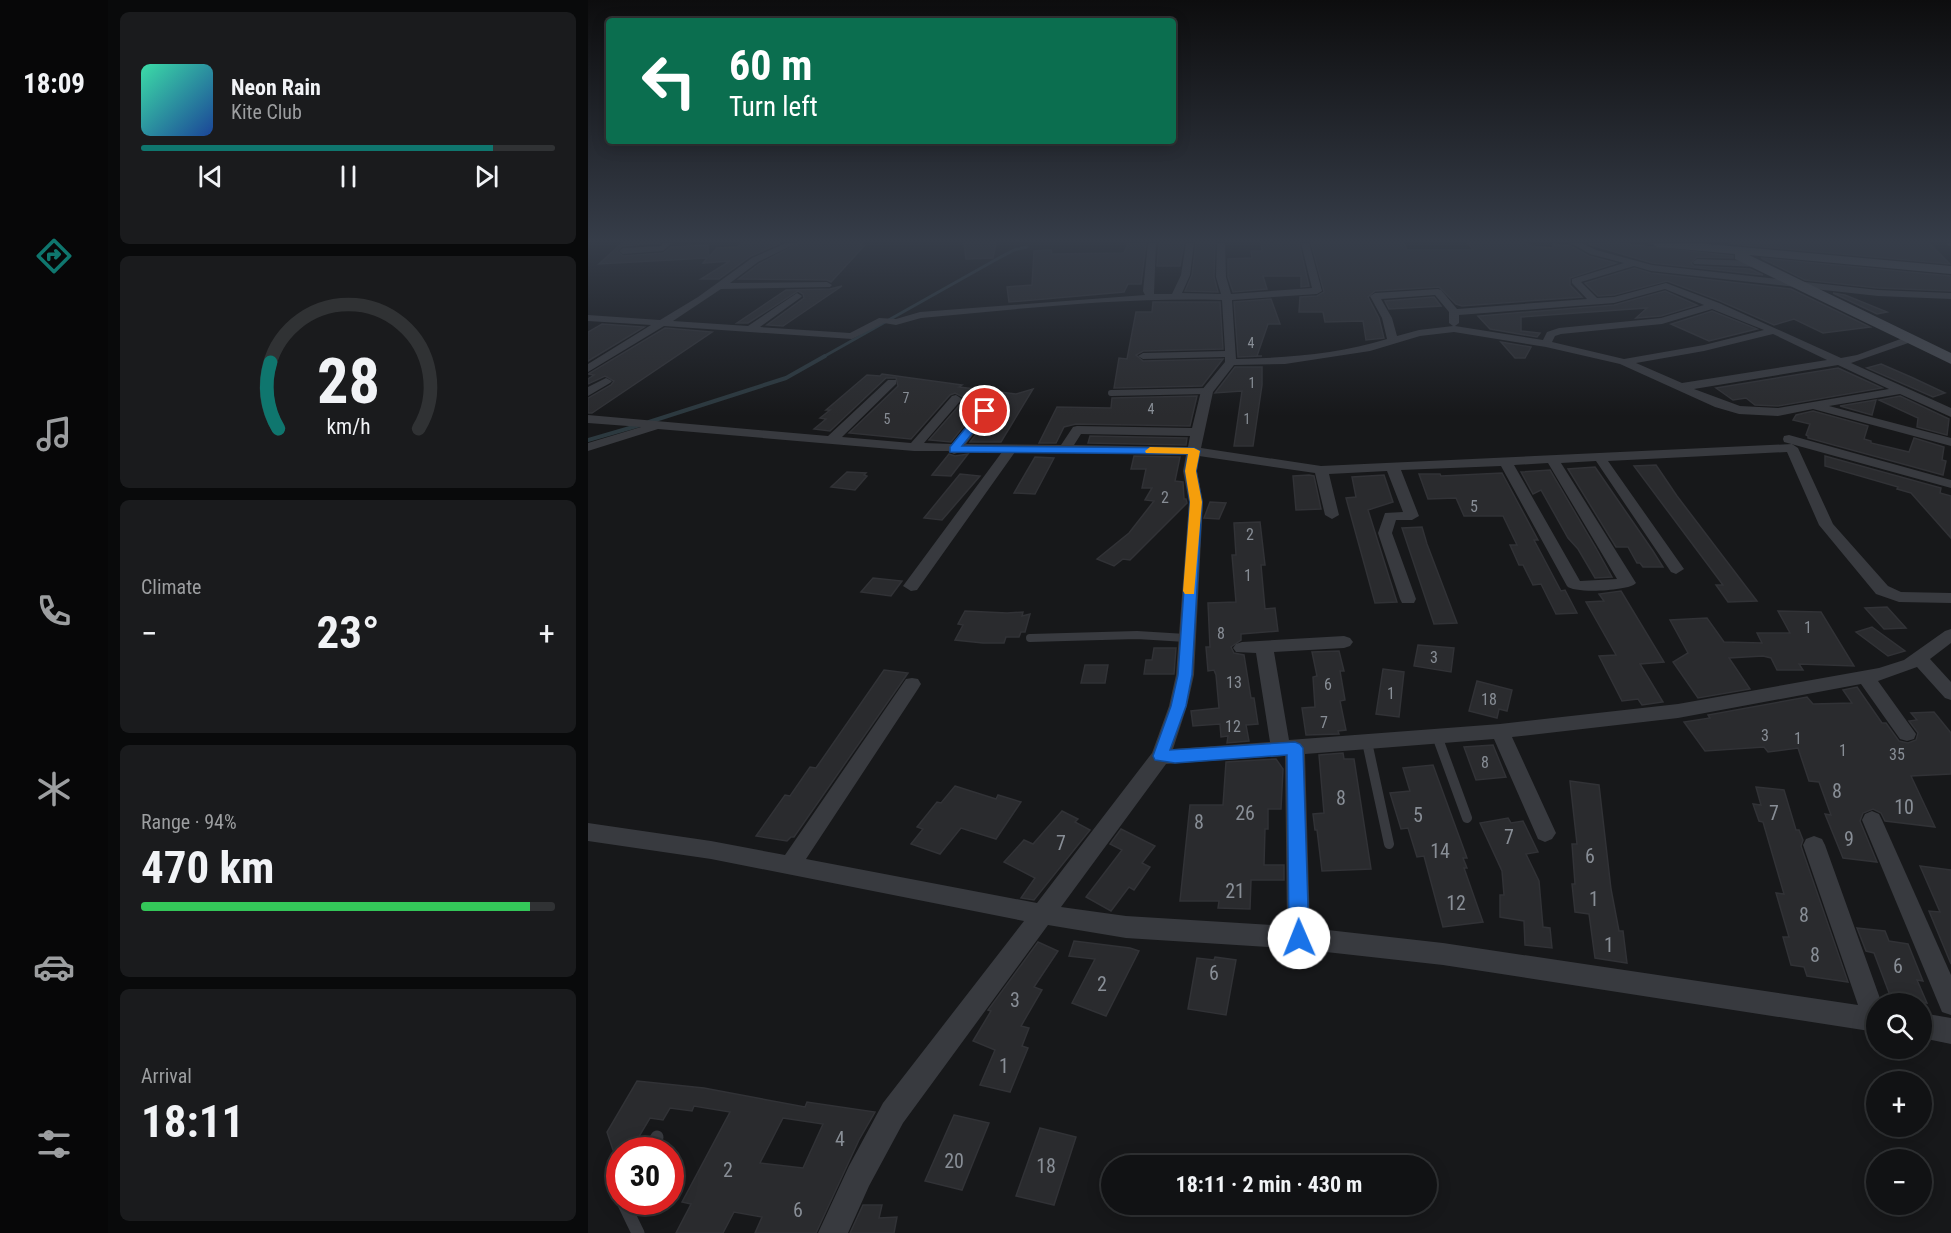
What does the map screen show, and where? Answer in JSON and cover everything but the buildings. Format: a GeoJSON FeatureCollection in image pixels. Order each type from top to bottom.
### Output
{"type":"FeatureCollection","features":[{"type":"Feature","properties":{"kind":"street"},"geometry":{"type":"LineString","coordinates":[[588,369],[697,301]]}},
{"type":"Feature","properties":{"kind":"street"},"geometry":{"type":"LineString","coordinates":[[750,329],[791,301]]}},
{"type":"Feature","properties":{"kind":"street"},"geometry":{"type":"LineString","coordinates":[[588,318],[852,336],[889,321],[927,314],[1104,301]]}},
{"type":"Feature","properties":{"kind":"street"},"geometry":{"type":"LineString","coordinates":[[833,1233],[859,1176],[893,1113],[1161,756],[1178,706],[1185,675],[1196,502],[1191,471],[1207,391],[1231,358],[1227,301]]}},
{"type":"Feature","properties":{"kind":"street"},"geometry":{"type":"LineString","coordinates":[[1377,301],[1387,318],[1393,342]]}},
{"type":"Feature","properties":{"kind":"street"},"geometry":{"type":"LineString","coordinates":[[1445,301],[1454,312],[1454,329]]}},
{"type":"Feature","properties":{"kind":"street"},"geometry":{"type":"LineString","coordinates":[[1454,312],[1609,301]]}},
{"type":"Feature","properties":{"kind":"street"},"geometry":{"type":"LineString","coordinates":[[1705,301],[1951,413]]}},
{"type":"Feature","properties":{"kind":"street"},"geometry":{"type":"LineString","coordinates":[[1831,301],[1951,359]]}},
{"type":"Feature","properties":{"kind":"street"},"geometry":{"type":"LineString","coordinates":[[1546,344],[1551,334],[1559,331],[1662,321],[1716,305]]}},
{"type":"Feature","properties":{"kind":"street"},"geometry":{"type":"LineString","coordinates":[[1143,356],[1285,361],[1370,348],[1426,331],[1454,329],[1546,344],[1624,362],[1785,430],[1951,484]]}},
{"type":"Feature","properties":{"kind":"street"},"geometry":{"type":"LineString","coordinates":[[1624,362],[1704,348],[1774,331]]}},
{"type":"Feature","properties":{"kind":"street"},"geometry":{"type":"LineString","coordinates":[[1682,387],[1859,358],[1910,339]]}},
{"type":"Feature","properties":{"kind":"street"},"geometry":{"type":"LineString","coordinates":[[588,393],[606,381]]}},
{"type":"Feature","properties":{"kind":"street"},"geometry":{"type":"LineString","coordinates":[[831,440],[892,382]]}},
{"type":"Feature","properties":{"kind":"street"},"geometry":{"type":"LineString","coordinates":[[1065,450],[1077,430],[1196,442],[1321,470],[1600,458],[1785,430],[1811,405],[1901,390]]}},
{"type":"Feature","properties":{"kind":"street"},"geometry":{"type":"LineString","coordinates":[[914,447],[956,399]]}},
{"type":"Feature","properties":{"kind":"street"},"geometry":{"type":"LineString","coordinates":[[1811,405],[1951,442]]}},
{"type":"Feature","properties":{"kind":"street"},"geometry":{"type":"LineString","coordinates":[[954,450],[985,411]]}},
{"type":"Feature","properties":{"kind":"street"},"geometry":{"type":"LineString","coordinates":[[588,419],[954,450],[1065,450],[1196,442]]}},
{"type":"Feature","properties":{"kind":"street"},"geometry":{"type":"LineString","coordinates":[[588,447],[648,424]]}},
{"type":"Feature","properties":{"kind":"street"},"geometry":{"type":"LineString","coordinates":[[1785,430],[1826,525],[1882,590],[1899,597],[1951,598]]}},
{"type":"Feature","properties":{"kind":"street"},"geometry":{"type":"LineString","coordinates":[[911,586],[1010,450]]}},
{"type":"Feature","properties":{"kind":"street"},"geometry":{"type":"LineString","coordinates":[[1600,458],[1676,569]]}},
{"type":"Feature","properties":{"kind":"street"},"geometry":{"type":"LineString","coordinates":[[1506,462],[1575,586],[1628,583],[1553,460]]}},
{"type":"Feature","properties":{"kind":"street"},"geometry":{"type":"LineString","coordinates":[[1394,468],[1412,516],[1390,516],[1385,533],[1408,599]]}},
{"type":"Feature","properties":{"kind":"street"},"geometry":{"type":"LineString","coordinates":[[1321,470],[1332,515]]}},
{"type":"Feature","properties":{"kind":"street"},"geometry":{"type":"LineString","coordinates":[[1161,756],[1288,749],[1500,731],[1677,711],[1866,676],[1910,664],[1951,635]]}},
{"type":"Feature","properties":{"kind":"street"},"geometry":{"type":"LineString","coordinates":[[1242,648],[1344,642]]}},
{"type":"Feature","properties":{"kind":"street"},"geometry":{"type":"LineString","coordinates":[[1264,647],[1288,749],[1299,938]]}},
{"type":"Feature","properties":{"kind":"street"},"geometry":{"type":"LineString","coordinates":[[1919,658],[1951,693]]}},
{"type":"Feature","properties":{"kind":"street"},"geometry":{"type":"LineString","coordinates":[[1866,676],[1907,734]]}},
{"type":"Feature","properties":{"kind":"street"},"geometry":{"type":"LineString","coordinates":[[790,865],[912,684]]}},
{"type":"Feature","properties":{"kind":"street"},"geometry":{"type":"LineString","coordinates":[[1500,731],[1545,832]]}},
{"type":"Feature","properties":{"kind":"street"},"geometry":{"type":"LineString","coordinates":[[1872,820],[1951,1004]]}},
{"type":"Feature","properties":{"kind":"street"},"geometry":{"type":"LineString","coordinates":[[588,832],[711,850],[1042,914],[1126,927],[1299,938],[1443,954],[1866,1017]]}},
{"type":"Feature","properties":{"kind":"street"},"geometry":{"type":"LineString","coordinates":[[1814,845],[1867,993]]}},
{"type":"Feature","properties":{"kind":"street"},"geometry":{"type":"LineString","coordinates":[[1932,1028],[1951,1031]]}},
{"type":"Feature","properties":{"kind":"lane"},"geometry":{"type":"LineString","coordinates":[[1111,393],[1207,391]]}},
{"type":"Feature","properties":{"kind":"lane"},"geometry":{"type":"LineString","coordinates":[[1030,638],[1137,635],[1186,638]]}},
{"type":"Feature","properties":{"kind":"lane"},"geometry":{"type":"LineString","coordinates":[[1437,736],[1467,818]]}},
{"type":"Feature","properties":{"kind":"lane"},"geometry":{"type":"LineString","coordinates":[[1367,742],[1389,844]]}},
{"type":"Feature","properties":{"kind":"lane"},"geometry":{"type":"LineString","coordinates":[[629,1215],[638,1233]]}},
{"type":"Feature","properties":{"kind":"waterway"},"geometry":{"type":"LineString","coordinates":[[823,357],[923,301]]}},
{"type":"Feature","properties":{"kind":"waterway"},"geometry":{"type":"LineString","coordinates":[[649,422],[786,378],[825,356]]}},
{"type":"Feature","properties":{"kind":"waterway"},"geometry":{"type":"LineString","coordinates":[[588,440],[640,425]]}},
{"type":"Feature","properties":{"kind":"slow traffic"},"geometry":{"type":"LineString","coordinates":[[1150,451],[1194,451],[1191,471],[1196,502],[1190,591]]}},
{"type":"Feature","properties":{"kind":"route"},"geometry":{"type":"LineString","coordinates":[[985,411],[954,450],[1194,451],[1191,471],[1196,502],[1185,675],[1178,706],[1161,756],[1175,757],[1295,748],[1299,938]]}}]}
